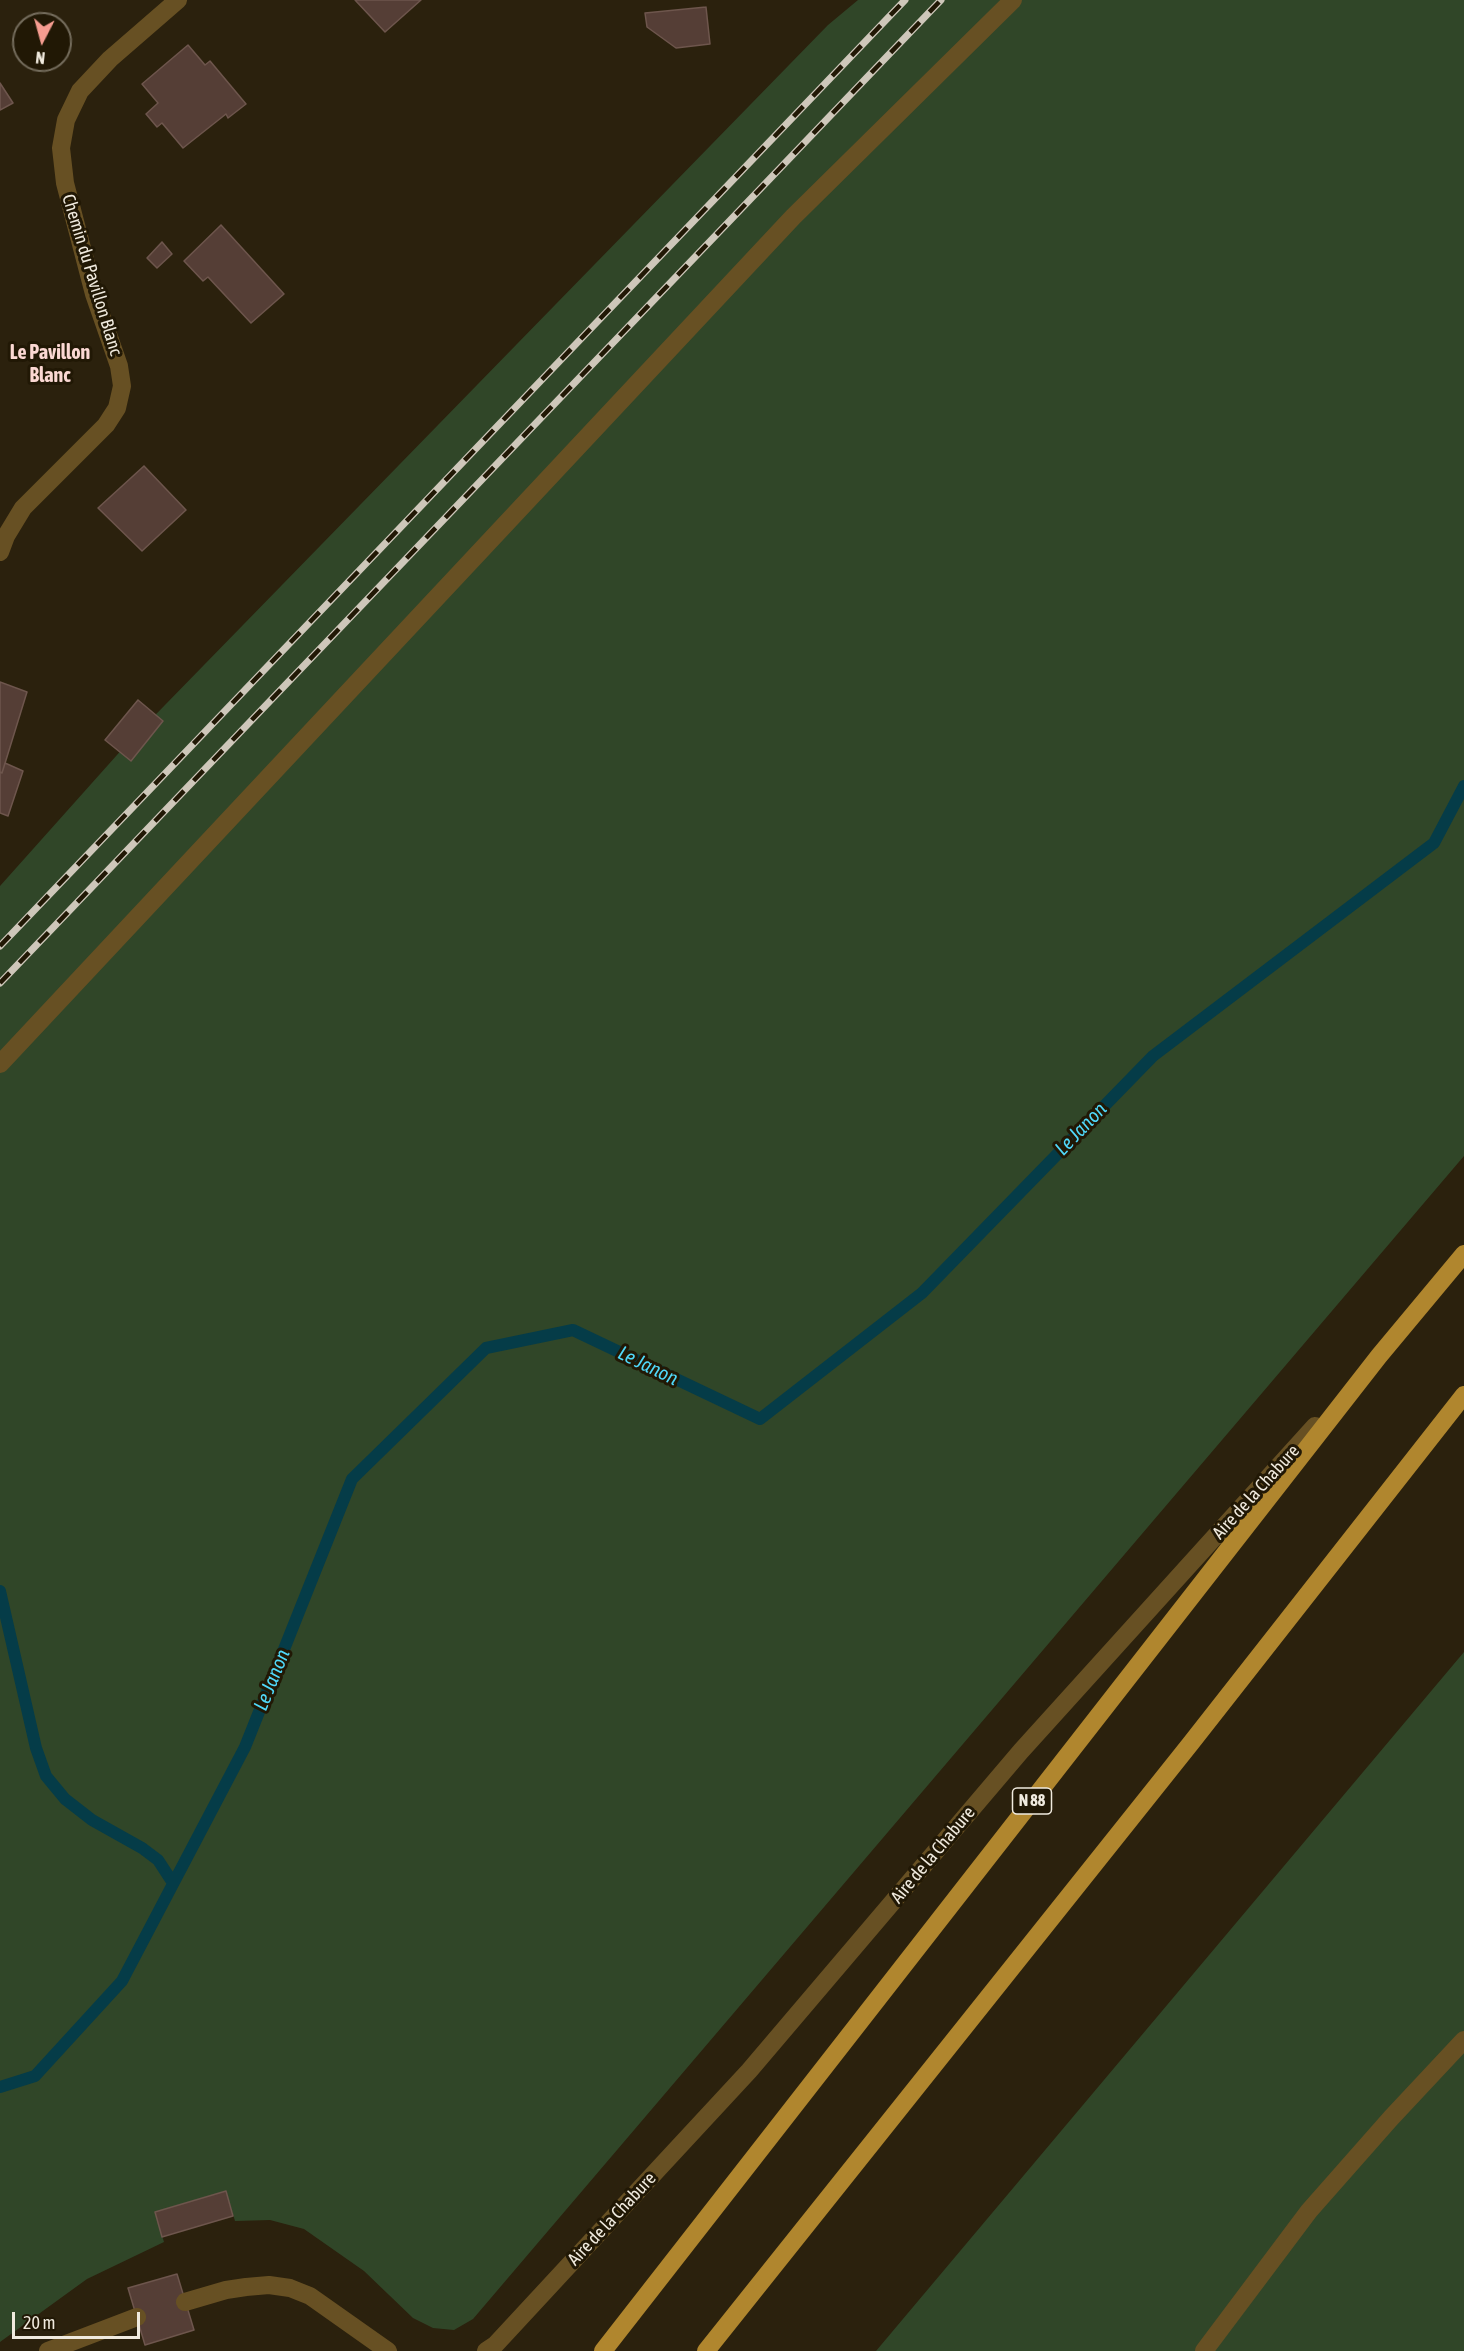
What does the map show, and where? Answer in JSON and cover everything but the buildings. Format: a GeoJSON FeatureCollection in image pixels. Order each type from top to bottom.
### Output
{"type":"FeatureCollection","features":[{"type":"Feature","properties":{"kind":"highway","name":"N 88"},"geometry":{"type":"LineString","coordinates":[[603,2351],[1378,1356],[1464,1254]]}},
{"type":"Feature","properties":{"kind":"highway"},"geometry":{"type":"LineString","coordinates":[[706,2351],[1191,1743],[1464,1395]]}},
{"type":"Feature","properties":{"kind":"street","name":"Chemin du Pavillon Blanc"},"geometry":{"type":"LineString","coordinates":[[0,552],[6,536],[23,508],[106,425],[117,408],[122,386],[119,366],[94,294],[65,183],[61,148],[66,120],[80,91],[110,59],[178,0]]}},
{"type":"Feature","properties":{"kind":"street"},"geometry":{"type":"LineString","coordinates":[[0,1064],[793,217],[1013,0]]}},
{"type":"Feature","properties":{"kind":"street","name":"Aire de la Chabure"},"geometry":{"type":"LineString","coordinates":[[491,2349],[749,2072],[1021,1751],[1378,1356]]}},
{"type":"Feature","properties":{"kind":"street"},"geometry":{"type":"LineString","coordinates":[[1204,2351],[1309,2211],[1390,2118],[1464,2040]]}},
{"type":"Feature","properties":{"kind":"street"},"geometry":{"type":"LineString","coordinates":[[185,2301],[226,2289],[269,2285],[290,2288],[310,2296],[388,2351]]}},
{"type":"Feature","properties":{"kind":"street"},"geometry":{"type":"LineString","coordinates":[[48,2351],[137,2317]]}},
{"type":"Feature","properties":{"kind":"street"},"geometry":{"type":"LineString","coordinates":[[470,2351],[491,2349]]}},
{"type":"Feature","properties":{"kind":"green space"},"geometry":{"type":"Polygon","coordinates":[[[858,0],[1464,0],[1464,1156],[473,2319],[454,2330],[433,2328],[413,2318],[364,2271],[304,2229],[270,2220],[235,2221],[226,2191],[155,2212],[164,2242],[87,2279],[0,2342],[0,886],[125,746],[828,25],[858,0]]]}},
{"type":"Feature","properties":{"kind":"green space"},"geometry":{"type":"Polygon","coordinates":[[[1464,1652],[1464,2351],[876,2351],[1464,1652]]]}},
{"type":"Feature","properties":{"kind":"waterway","name":"Le Janon"},"geometry":{"type":"LineString","coordinates":[[0,2087],[35,2076],[122,1981],[245,1747],[352,1479],[486,1348],[573,1330],[760,1419],[922,1293],[1153,1056],[1434,843],[1464,786]]}},
{"type":"Feature","properties":{"kind":"waterway"},"geometry":{"type":"LineString","coordinates":[[0,1591],[36,1748],[46,1776],[65,1799],[92,1820],[142,1848],[158,1860],[173,1883]]}},
{"type":"Feature","properties":{"kind":"railway"},"geometry":{"type":"LineString","coordinates":[[0,946],[905,0]]}},
{"type":"Feature","properties":{"kind":"railway"},"geometry":{"type":"LineString","coordinates":[[0,983],[941,0]]}},
{"type":"Feature","properties":{"kind":"district","name":"Le Pavillon Blanc"},"geometry":{"type":"Point","coordinates":[50,364]}}]}
